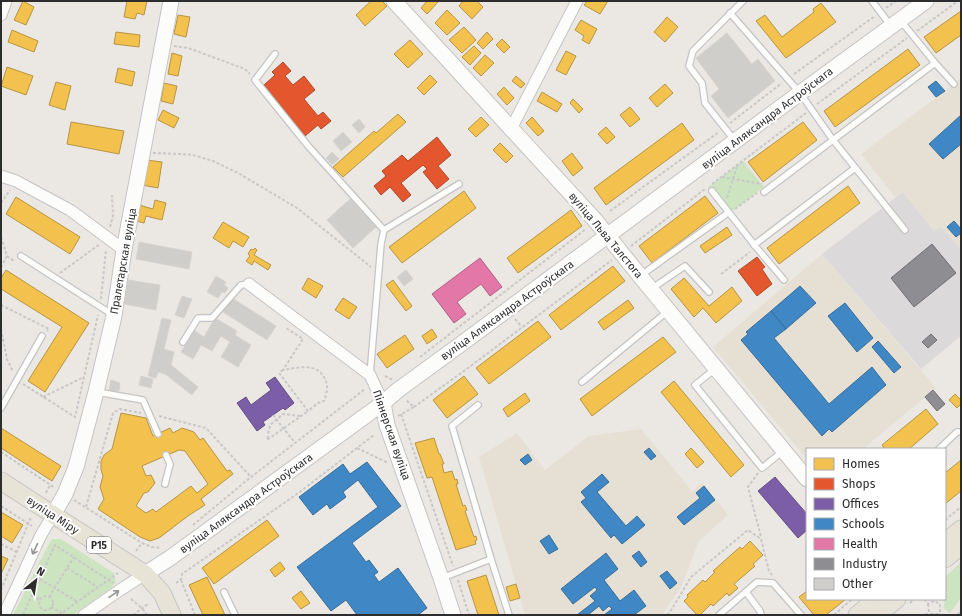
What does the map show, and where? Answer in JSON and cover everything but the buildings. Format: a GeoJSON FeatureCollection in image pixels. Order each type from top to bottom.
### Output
{"type":"FeatureCollection","features":[{"type":"Feature","properties":{"kind":"main road","name":"вуліца Міру"},"geometry":{"type":"LineString","coordinates":[[1,481],[145,574],[162,593],[172,615]]}},
{"type":"Feature","properties":{"kind":"main road"},"geometry":{"type":"LineString","coordinates":[[946,541],[961,529]]}},
{"type":"Feature","properties":{"kind":"main road"},"geometry":{"type":"LineString","coordinates":[[946,558],[961,546]]}},
{"type":"Feature","properties":{"kind":"main road"},"geometry":{"type":"LineString","coordinates":[[857,615],[875,600]]}},
{"type":"Feature","properties":{"kind":"main road"},"geometry":{"type":"LineString","coordinates":[[878,615],[897,600]]}},
{"type":"Feature","properties":{"kind":"street"},"geometry":{"type":"LineString","coordinates":[[1,15],[6,1]]}},
{"type":"Feature","properties":{"kind":"street","name":"Пралетарская вуліца"},"geometry":{"type":"LineString","coordinates":[[53,515],[65,494],[76,467],[114,316],[124,250],[171,1]]}},
{"type":"Feature","properties":{"kind":"street","name":"вуліца Льва Талстога"},"geometry":{"type":"LineString","coordinates":[[394,1],[596,220],[640,276],[806,478]]}},
{"type":"Feature","properties":{"kind":"street"},"geometry":{"type":"LineString","coordinates":[[511,128],[577,1]]}},
{"type":"Feature","properties":{"kind":"street","name":"вуліца Аляксандра Астроўскага"},"geometry":{"type":"LineString","coordinates":[[84,615],[170,558],[926,1]]}},
{"type":"Feature","properties":{"kind":"street"},"geometry":{"type":"LineString","coordinates":[[1,176],[16,181],[70,210],[124,250]]}},
{"type":"Feature","properties":{"kind":"street","name":"Піянерская вуліца"},"geometry":{"type":"LineString","coordinates":[[249,284],[370,375],[382,403],[387,424],[448,575],[453,615]]}},
{"type":"Feature","properties":{"kind":"street"},"geometry":{"type":"LineString","coordinates":[[4,615],[41,535],[53,515]]}},
{"type":"Feature","properties":{"kind":"lane"},"geometry":{"type":"LineString","coordinates":[[735,141],[705,103],[702,83],[689,66],[693,52],[743,1]]}},
{"type":"Feature","properties":{"kind":"lane"},"geometry":{"type":"LineString","coordinates":[[872,1],[881,12],[912,35],[954,84]]}},
{"type":"Feature","properties":{"kind":"lane"},"geometry":{"type":"LineString","coordinates":[[730,13],[800,93],[833,140],[905,230]]}},
{"type":"Feature","properties":{"kind":"lane"},"geometry":{"type":"LineString","coordinates":[[275,54],[255,80],[309,146],[384,230],[370,375]]}},
{"type":"Feature","properties":{"kind":"lane"},"geometry":{"type":"LineString","coordinates":[[761,192],[935,63]]}},
{"type":"Feature","properties":{"kind":"lane"},"geometry":{"type":"LineString","coordinates":[[755,246],[855,168]]}},
{"type":"Feature","properties":{"kind":"lane"},"geometry":{"type":"LineString","coordinates":[[384,230],[459,184]]}},
{"type":"Feature","properties":{"kind":"lane"},"geometry":{"type":"LineString","coordinates":[[712,191],[727,214],[784,280]]}},
{"type":"Feature","properties":{"kind":"lane"},"geometry":{"type":"LineString","coordinates":[[640,276],[727,214]]}},
{"type":"Feature","properties":{"kind":"lane"},"geometry":{"type":"LineString","coordinates":[[21,256],[114,316]]}},
{"type":"Feature","properties":{"kind":"lane"},"geometry":{"type":"LineString","coordinates":[[651,289],[685,266],[709,292]]}},
{"type":"Feature","properties":{"kind":"lane"},"geometry":{"type":"LineString","coordinates":[[183,342],[198,318],[212,318],[241,286],[249,284]]}},
{"type":"Feature","properties":{"kind":"lane"},"geometry":{"type":"LineString","coordinates":[[582,382],[669,311]]}},
{"type":"Feature","properties":{"kind":"lane"},"geometry":{"type":"LineString","coordinates":[[1,408],[42,336]]}},
{"type":"Feature","properties":{"kind":"lane"},"geometry":{"type":"LineString","coordinates":[[716,368],[695,384],[762,468],[783,451]]}},
{"type":"Feature","properties":{"kind":"lane"},"geometry":{"type":"LineString","coordinates":[[96,392],[143,400],[158,434]]}},
{"type":"Feature","properties":{"kind":"lane"},"geometry":{"type":"LineString","coordinates":[[478,405],[452,426],[509,615]]}},
{"type":"Feature","properties":{"kind":"lane"},"geometry":{"type":"LineString","coordinates":[[940,448],[957,432],[961,432]]}},
{"type":"Feature","properties":{"kind":"lane"},"geometry":{"type":"LineString","coordinates":[[165,484],[170,464],[166,455]]}},
{"type":"Feature","properties":{"kind":"lane"},"geometry":{"type":"LineString","coordinates":[[448,575],[491,559]]}},
{"type":"Feature","properties":{"kind":"lane"},"geometry":{"type":"LineString","coordinates":[[719,615],[757,582],[773,582],[800,615]]}},
{"type":"Feature","properties":{"kind":"lane"},"geometry":{"type":"LineString","coordinates":[[224,592],[235,615]]}},
{"type":"Feature","properties":{"kind":"lane"},"geometry":{"type":"LineString","coordinates":[[746,592],[760,611],[761,615]]}},
{"type":"Feature","properties":{"kind":"path"},"geometry":{"type":"LineString","coordinates":[[610,210],[724,128],[787,79],[896,1]]}},
{"type":"Feature","properties":{"kind":"path"},"geometry":{"type":"LineString","coordinates":[[631,246],[810,109],[958,1]]}},
{"type":"Feature","properties":{"kind":"path"},"geometry":{"type":"LineString","coordinates":[[163,44],[188,48],[245,69],[255,80]]}},
{"type":"Feature","properties":{"kind":"path"},"geometry":{"type":"LineString","coordinates":[[142,153],[193,155],[213,161],[238,173],[297,208],[379,274]]}},
{"type":"Feature","properties":{"kind":"path"},"geometry":{"type":"LineString","coordinates":[[724,208],[737,165]]}},
{"type":"Feature","properties":{"kind":"path"},"geometry":{"type":"LineString","coordinates":[[722,177],[767,185]]}},
{"type":"Feature","properties":{"kind":"path"},"geometry":{"type":"LineString","coordinates":[[1,203],[16,181]]}},
{"type":"Feature","properties":{"kind":"path"},"geometry":{"type":"LineString","coordinates":[[727,214],[761,192]]}},
{"type":"Feature","properties":{"kind":"path"},"geometry":{"type":"LineString","coordinates":[[1,329],[7,359],[17,380],[75,417],[100,306],[107,238],[113,216],[112,195]]}},
{"type":"Feature","properties":{"kind":"path"},"geometry":{"type":"LineString","coordinates":[[417,360],[590,226]]}},
{"type":"Feature","properties":{"kind":"path"},"geometry":{"type":"LineString","coordinates":[[1,237],[7,256],[1,267]]}},
{"type":"Feature","properties":{"kind":"path"},"geometry":{"type":"LineString","coordinates":[[54,277],[107,238]]}},
{"type":"Feature","properties":{"kind":"path"},"geometry":{"type":"LineString","coordinates":[[721,274],[755,246]]}},
{"type":"Feature","properties":{"kind":"path"},"geometry":{"type":"LineString","coordinates":[[398,416],[414,407],[468,368],[618,256]]}},
{"type":"Feature","properties":{"kind":"path"},"geometry":{"type":"LineString","coordinates":[[1,305],[49,329],[42,336]]}},
{"type":"Feature","properties":{"kind":"path"},"geometry":{"type":"LineString","coordinates":[[286,328],[303,340],[283,370],[279,373],[308,411]]}},
{"type":"Feature","properties":{"kind":"path"},"geometry":{"type":"LineString","coordinates":[[283,370],[298,367],[311,368],[320,372],[326,381],[327,391],[324,401],[318,403],[267,440],[270,425],[283,414],[300,416]]}},
{"type":"Feature","properties":{"kind":"path"},"geometry":{"type":"LineString","coordinates":[[44,397],[84,377]]}},
{"type":"Feature","properties":{"kind":"path"},"geometry":{"type":"LineString","coordinates":[[192,526],[251,477],[365,389]]}},
{"type":"Feature","properties":{"kind":"path"},"geometry":{"type":"LineString","coordinates":[[405,398],[414,407]]}},
{"type":"Feature","properties":{"kind":"path"},"geometry":{"type":"LineString","coordinates":[[86,507],[113,413],[120,409],[149,414],[206,428],[251,477]]}},
{"type":"Feature","properties":{"kind":"path"},"geometry":{"type":"LineString","coordinates":[[401,414],[448,575],[469,615]]}},
{"type":"Feature","properties":{"kind":"path"},"geometry":{"type":"LineString","coordinates":[[273,415],[295,443]]}},
{"type":"Feature","properties":{"kind":"path"},"geometry":{"type":"LineString","coordinates":[[195,615],[181,580],[182,574],[297,494],[374,435]]}},
{"type":"Feature","properties":{"kind":"path"},"geometry":{"type":"LineString","coordinates":[[762,468],[748,487],[769,571],[773,577]]}},
{"type":"Feature","properties":{"kind":"path"},"geometry":{"type":"LineString","coordinates":[[46,493],[50,485]]}},
{"type":"Feature","properties":{"kind":"path"},"geometry":{"type":"LineString","coordinates":[[1,506],[32,526]]}},
{"type":"Feature","properties":{"kind":"path"},"geometry":{"type":"LineString","coordinates":[[946,519],[961,507]]}},
{"type":"Feature","properties":{"kind":"path"},"geometry":{"type":"LineString","coordinates":[[1,590],[31,517]]}},
{"type":"Feature","properties":{"kind":"path"},"geometry":{"type":"LineString","coordinates":[[667,615],[690,578],[748,530],[761,539]]}},
{"type":"Feature","properties":{"kind":"path"},"geometry":{"type":"LineString","coordinates":[[136,551],[142,543],[152,548],[161,548],[165,552]]}},
{"type":"Feature","properties":{"kind":"path"},"geometry":{"type":"LineString","coordinates":[[1,544],[17,552]]}},
{"type":"Feature","properties":{"kind":"path"},"geometry":{"type":"LineString","coordinates":[[23,615],[55,545],[114,584]]}},
{"type":"Feature","properties":{"kind":"path"},"geometry":{"type":"LineString","coordinates":[[49,597],[74,557]]}},
{"type":"Feature","properties":{"kind":"path"},"geometry":{"type":"LineString","coordinates":[[67,568],[98,588]]}},
{"type":"Feature","properties":{"kind":"path"},"geometry":{"type":"LineString","coordinates":[[179,570],[182,574]]}},
{"type":"Feature","properties":{"kind":"path"},"geometry":{"type":"LineString","coordinates":[[51,607],[60,614],[118,573]]}},
{"type":"Feature","properties":{"kind":"path"},"geometry":{"type":"LineString","coordinates":[[40,579],[78,602]]}},
{"type":"Feature","properties":{"kind":"path"},"geometry":{"type":"LineString","coordinates":[[176,583],[181,580]]}},
{"type":"Feature","properties":{"kind":"path"},"geometry":{"type":"LineString","coordinates":[[32,596],[40,600]]}},
{"type":"Feature","properties":{"kind":"path"},"geometry":{"type":"LineString","coordinates":[[40,600],[45,596],[49,597]]}},
{"type":"Feature","properties":{"kind":"path"},"geometry":{"type":"LineString","coordinates":[[49,597],[52,600],[51,607]]}},
{"type":"Feature","properties":{"kind":"path"},"geometry":{"type":"LineString","coordinates":[[131,599],[142,608],[147,615]]}},
{"type":"Feature","properties":{"kind":"path"},"geometry":{"type":"LineString","coordinates":[[40,600],[40,605],[43,608],[47,609],[51,607]]}},
{"type":"Feature","properties":{"kind":"path"},"geometry":{"type":"LineString","coordinates":[[834,615],[851,600]]}},
{"type":"Feature","properties":{"kind":"path"},"geometry":{"type":"LineString","coordinates":[[925,600],[928,604],[929,612]]}},
{"type":"Feature","properties":{"kind":"path"},"geometry":{"type":"LineString","coordinates":[[928,604],[934,601],[940,604],[940,614],[932,614],[929,612]]}},
{"type":"Feature","properties":{"kind":"path"},"geometry":{"type":"LineString","coordinates":[[133,615],[149,603]]}},
{"type":"Feature","properties":{"kind":"path"},"geometry":{"type":"LineString","coordinates":[[958,615],[961,609]]}},
{"type":"Feature","properties":{"kind":"path"},"geometry":{"type":"LineString","coordinates":[[926,615],[929,612]]}},
{"type":"Feature","properties":{"kind":"shaded area"},"geometry":{"type":"Polygon","coordinates":[[[961,79],[961,246],[959,248],[942,227],[934,231],[903,192],[896,198],[861,154],[961,79]]]}},
{"type":"Feature","properties":{"kind":"shaded area"},"geometry":{"type":"Polygon","coordinates":[[[903,192],[934,231],[941,226],[959,247],[961,246],[961,336],[921,369],[822,254],[903,192]]]}},
{"type":"Feature","properties":{"kind":"shaded area"},"geometry":{"type":"Polygon","coordinates":[[[822,254],[936,388],[864,448],[806,448],[806,458],[713,347],[822,254]]]}},
{"type":"Feature","properties":{"kind":"shaded area"},"geometry":{"type":"Polygon","coordinates":[[[641,429],[692,491],[702,483],[728,515],[699,541],[681,587],[662,615],[525,615],[479,457],[517,433],[545,470],[589,436],[641,429]]]}},
{"type":"Feature","properties":{"kind":"green space"},"geometry":{"type":"Polygon","coordinates":[[[743,161],[764,187],[729,213],[708,187],[743,161]]]}},
{"type":"Feature","properties":{"kind":"green space"},"geometry":{"type":"Polygon","coordinates":[[[52,539],[61,539],[114,573],[116,582],[111,588],[73,615],[13,615],[45,551],[52,539]]]}},
{"type":"Feature","properties":{"kind":"green space"},"geometry":{"type":"Polygon","coordinates":[[[961,562],[961,598],[950,613],[943,608],[945,602],[942,600],[946,600],[946,576],[961,562]]]}}]}
